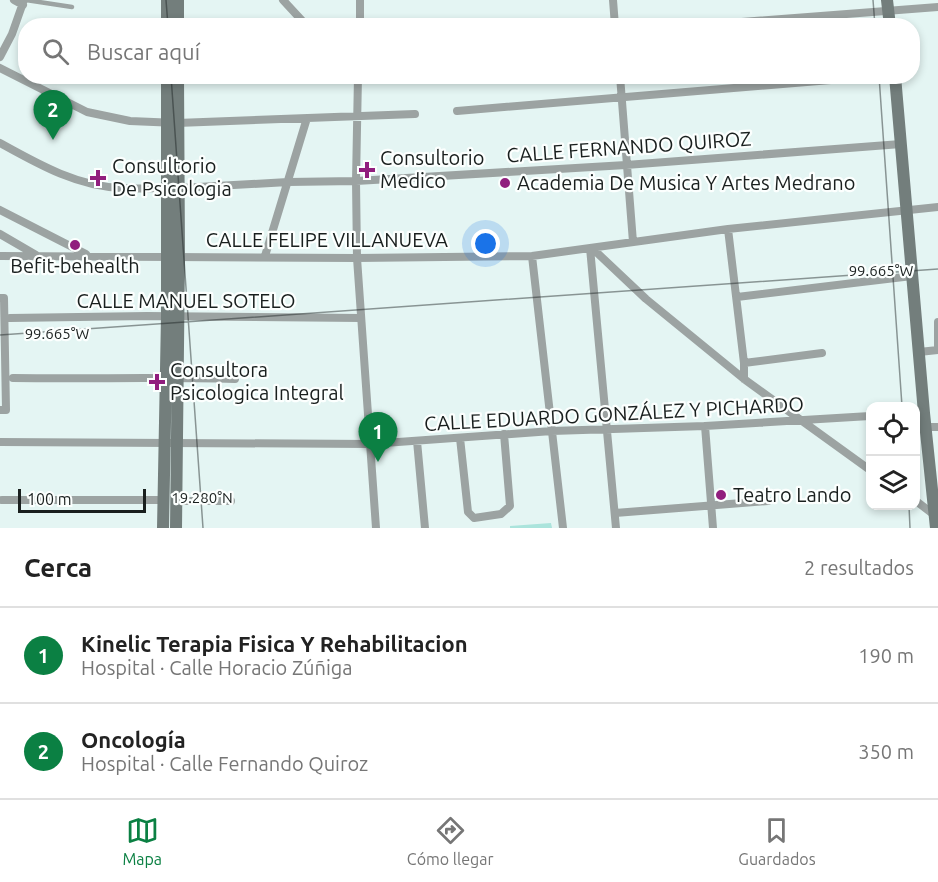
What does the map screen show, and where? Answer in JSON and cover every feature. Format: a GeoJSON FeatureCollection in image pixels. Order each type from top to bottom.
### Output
{"type":"FeatureCollection","features":[{"type":"Feature","properties":{"kind":"main road"},"geometry":{"type":"LineString","coordinates":[[167,0],[167,18]]}},
{"type":"Feature","properties":{"kind":"main road"},"geometry":{"type":"LineString","coordinates":[[178,0],[178,18]]}},
{"type":"Feature","properties":{"kind":"main road"},"geometry":{"type":"LineString","coordinates":[[163,528],[163,500],[179,378],[173,316],[172,123],[168,84]]}},
{"type":"Feature","properties":{"kind":"main road"},"geometry":{"type":"LineString","coordinates":[[172,123],[177,84]]}},
{"type":"Feature","properties":{"kind":"main road"},"geometry":{"type":"LineString","coordinates":[[896,84],[919,352],[920,402]]}},
{"type":"Feature","properties":{"kind":"main road"},"geometry":{"type":"LineString","coordinates":[[173,316],[165,379],[177,501],[176,528]]}},
{"type":"Feature","properties":{"kind":"main road"},"geometry":{"type":"LineString","coordinates":[[920,413],[932,427],[936,520]]}},
{"type":"Feature","properties":{"kind":"street"},"geometry":{"type":"LineString","coordinates":[[14,0],[25,2],[18,18]]}},
{"type":"Feature","properties":{"kind":"street"},"geometry":{"type":"LineString","coordinates":[[284,0],[300,18]]}},
{"type":"Feature","properties":{"kind":"street"},"geometry":{"type":"LineString","coordinates":[[360,0],[360,18]]}},
{"type":"Feature","properties":{"kind":"street"},"geometry":{"type":"LineString","coordinates":[[614,0],[615,18]]}},
{"type":"Feature","properties":{"kind":"street"},"geometry":{"type":"LineString","coordinates":[[765,18],[888,5],[938,7]]}},
{"type":"Feature","properties":{"kind":"street"},"geometry":{"type":"LineString","coordinates":[[0,57],[18,19]]}},
{"type":"Feature","properties":{"kind":"street"},"geometry":{"type":"LineString","coordinates":[[0,68],[18,77]]}},
{"type":"Feature","properties":{"kind":"street"},"geometry":{"type":"LineString","coordinates":[[32,84],[87,112],[130,121],[172,123],[415,114]]}},
{"type":"Feature","properties":{"kind":"street"},"geometry":{"type":"LineString","coordinates":[[358,84],[357,258],[376,528]]}},
{"type":"Feature","properties":{"kind":"street"},"geometry":{"type":"LineString","coordinates":[[620,84],[633,243]]}},
{"type":"Feature","properties":{"kind":"street"},"geometry":{"type":"LineString","coordinates":[[457,111],[776,84]]}},
{"type":"Feature","properties":{"kind":"street"},"geometry":{"type":"LineString","coordinates":[[265,256],[307,118]]}},
{"type":"Feature","properties":{"kind":"street","name":"CALLE FERNANDO QUIROZ"},"geometry":{"type":"LineString","coordinates":[[0,143],[50,170],[100,186],[120,188],[356,181],[626,165],[901,144]]}},
{"type":"Feature","properties":{"kind":"street","name":"CALLE FELIPE VILLANUEVA"},"geometry":{"type":"LineString","coordinates":[[0,256],[357,258],[532,255],[728,229],[938,207]]}},
{"type":"Feature","properties":{"kind":"street"},"geometry":{"type":"LineString","coordinates":[[0,210],[90,256]]}},
{"type":"Feature","properties":{"kind":"street"},"geometry":{"type":"LineString","coordinates":[[728,229],[744,379]]}},
{"type":"Feature","properties":{"kind":"street"},"geometry":{"type":"LineString","coordinates":[[0,234],[38,256]]}},
{"type":"Feature","properties":{"kind":"street"},"geometry":{"type":"LineString","coordinates":[[591,248],[646,299],[744,379],[866,467]]}},
{"type":"Feature","properties":{"kind":"street"},"geometry":{"type":"LineString","coordinates":[[591,248],[616,528]]}},
{"type":"Feature","properties":{"kind":"street"},"geometry":{"type":"LineString","coordinates":[[532,255],[563,528]]}},
{"type":"Feature","properties":{"kind":"street"},"geometry":{"type":"LineString","coordinates":[[737,297],[912,276]]}},
{"type":"Feature","properties":{"kind":"street"},"geometry":{"type":"LineString","coordinates":[[0,298],[4,298],[6,410],[0,410]]}},
{"type":"Feature","properties":{"kind":"street","name":"CALLE MANUEL SOTELO"},"geometry":{"type":"LineString","coordinates":[[10,318],[173,316],[361,318]]}},
{"type":"Feature","properties":{"kind":"street"},"geometry":{"type":"LineString","coordinates":[[919,352],[938,348],[938,322]]}},
{"type":"Feature","properties":{"kind":"street"},"geometry":{"type":"LineString","coordinates":[[744,363],[822,353]]}},
{"type":"Feature","properties":{"kind":"street"},"geometry":{"type":"LineString","coordinates":[[13,378],[235,380]]}},
{"type":"Feature","properties":{"kind":"street","name":"CALLE EDUARDO GONZÁLEZ Y PICHARDO"},"geometry":{"type":"LineString","coordinates":[[0,442],[370,444],[552,431],[705,426],[866,416]]}},
{"type":"Feature","properties":{"kind":"street"},"geometry":{"type":"LineString","coordinates":[[705,426],[712,528]]}},
{"type":"Feature","properties":{"kind":"street"},"geometry":{"type":"LineString","coordinates":[[460,438],[468,513],[474,519],[501,514],[510,506],[504,434]]}},
{"type":"Feature","properties":{"kind":"street"},"geometry":{"type":"LineString","coordinates":[[417,441],[424,528]]}},
{"type":"Feature","properties":{"kind":"street"},"geometry":{"type":"LineString","coordinates":[[2,500],[163,500]]}},
{"type":"Feature","properties":{"kind":"street"},"geometry":{"type":"LineString","coordinates":[[177,501],[231,501]]}},
{"type":"Feature","properties":{"kind":"street"},"geometry":{"type":"LineString","coordinates":[[615,513],[768,501]]}},
{"type":"Feature","properties":{"kind":"street"},"geometry":{"type":"LineString","coordinates":[[920,506],[936,520]]}},
{"type":"Feature","properties":{"kind":"lane"},"geometry":{"type":"LineString","coordinates":[[25,2],[72,7]]}},
{"type":"Feature","properties":{"kind":"green space"},"geometry":{"type":"Polygon","coordinates":[[[551,523],[552,528],[510,528],[510,526],[551,523]]]}},
{"type":"Feature","properties":{"kind":"place","name":"Oncología"},"geometry":{"type":"Point","coordinates":[53,140]}},
{"type":"Feature","properties":{"kind":"place","name":"Consultorio Medico"},"geometry":{"type":"Point","coordinates":[367,170]}},
{"type":"Feature","properties":{"kind":"place","name":"Consultorio De Psicologia"},"geometry":{"type":"Point","coordinates":[98,178]}},
{"type":"Feature","properties":{"kind":"place","name":"Academia De Musica Y Artes Medrano"},"geometry":{"type":"Point","coordinates":[505,183]}},
{"type":"Feature","properties":{"kind":"place","name":"Befit-behealth"},"geometry":{"type":"Point","coordinates":[75,245]}},
{"type":"Feature","properties":{"kind":"place","name":"Consultora Psicologica Integral"},"geometry":{"type":"Point","coordinates":[157,382]}},
{"type":"Feature","properties":{"kind":"place","name":"Kinelic Terapia Fisica Y Rehabilitacion"},"geometry":{"type":"Point","coordinates":[378,462]}},
{"type":"Feature","properties":{"kind":"place","name":"Teatro Lando"},"geometry":{"type":"Point","coordinates":[721,495]}}]}
